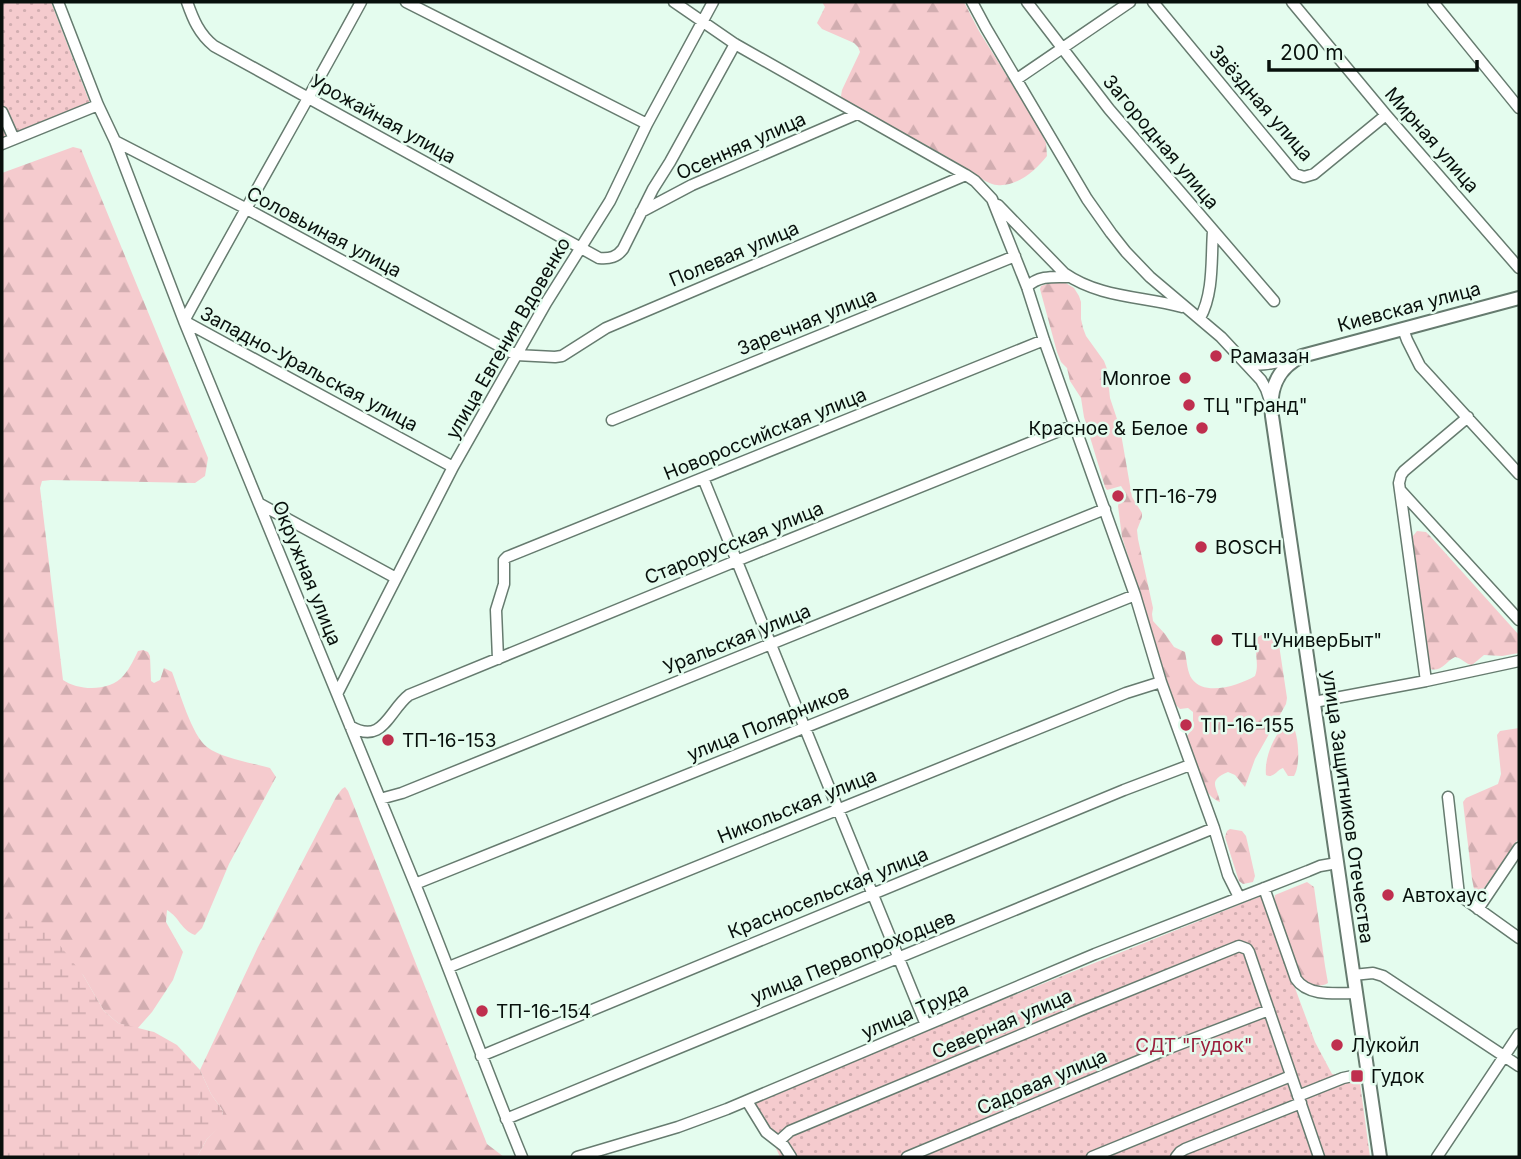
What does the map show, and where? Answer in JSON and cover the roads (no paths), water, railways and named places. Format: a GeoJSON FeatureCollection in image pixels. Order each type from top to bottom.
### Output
{"type":"FeatureCollection","features":[{"type":"Feature","properties":{"kind":"main road","name":"Киевская улица"},"geometry":{"type":"LineString","coordinates":[[1306,355],[1519,298]]}},
{"type":"Feature","properties":{"kind":"main road","name":"улица Защитников Отечества"},"geometry":{"type":"LineString","coordinates":[[1306,355],[1289,364],[1277,377],[1271,405],[1380,1157]]}},
{"type":"Feature","properties":{"kind":"street","name":"Окружная улица"},"geometry":{"type":"LineString","coordinates":[[58,2],[184,321],[449,967],[522,1157]]}},
{"type":"Feature","properties":{"kind":"street","name":"Урожайная улица"},"geometry":{"type":"LineString","coordinates":[[187,2],[197,27],[207,41],[599,258],[619,254],[640,213]]}},
{"type":"Feature","properties":{"kind":"street"},"geometry":{"type":"LineString","coordinates":[[184,321],[361,2]]}},
{"type":"Feature","properties":{"kind":"street"},"geometry":{"type":"LineString","coordinates":[[405,2],[647,124]]}},
{"type":"Feature","properties":{"kind":"street"},"geometry":{"type":"LineString","coordinates":[[674,2],[735,44],[975,181],[1069,277],[1088,288],[1186,308]]}},
{"type":"Feature","properties":{"kind":"street","name":"улица Евгения Вдовенко"},"geometry":{"type":"LineString","coordinates":[[337,694],[453,467],[546,303],[610,201],[647,124],[713,2]]}},
{"type":"Feature","properties":{"kind":"street"},"geometry":{"type":"LineString","coordinates":[[972,2],[1087,200],[1111,233],[1150,277],[1214,330],[1242,359],[1261,380],[1271,405]]}},
{"type":"Feature","properties":{"kind":"street","name":"Загородная улица"},"geometry":{"type":"LineString","coordinates":[[1027,2],[1123,126],[1274,301]]}},
{"type":"Feature","properties":{"kind":"street"},"geometry":{"type":"LineString","coordinates":[[1017,79],[1130,2]]}},
{"type":"Feature","properties":{"kind":"street","name":"Звёздная улица"},"geometry":{"type":"LineString","coordinates":[[1153,2],[1295,174],[1304,177],[1314,174],[1386,115]]}},
{"type":"Feature","properties":{"kind":"street","name":"Мирная улица"},"geometry":{"type":"LineString","coordinates":[[1292,2],[1519,268]]}},
{"type":"Feature","properties":{"kind":"street"},"geometry":{"type":"LineString","coordinates":[[1433,2],[1519,108]]}},
{"type":"Feature","properties":{"kind":"street"},"geometry":{"type":"LineString","coordinates":[[640,213],[735,44]]}},
{"type":"Feature","properties":{"kind":"street"},"geometry":{"type":"LineString","coordinates":[[2,144],[98,105]]}},
{"type":"Feature","properties":{"kind":"street"},"geometry":{"type":"LineString","coordinates":[[2,113],[13,139]]}},
{"type":"Feature","properties":{"kind":"street","name":"Осенняя улица"},"geometry":{"type":"LineString","coordinates":[[640,213],[692,185],[858,114]]}},
{"type":"Feature","properties":{"kind":"street","name":"Соловьиная улица"},"geometry":{"type":"LineString","coordinates":[[115,141],[516,355]]}},
{"type":"Feature","properties":{"kind":"street","name":"Полевая улица"},"geometry":{"type":"LineString","coordinates":[[516,355],[562,356],[606,328],[966,175]]}},
{"type":"Feature","properties":{"kind":"street"},"geometry":{"type":"LineString","coordinates":[[992,199],[1027,287],[1135,595],[1161,681],[1214,828],[1228,875],[1239,897]]}},
{"type":"Feature","properties":{"kind":"street"},"geometry":{"type":"LineString","coordinates":[[1200,318],[1208,293],[1213,231]]}},
{"type":"Feature","properties":{"kind":"street","name":"Заречная улица"},"geometry":{"type":"LineString","coordinates":[[612,420],[1015,256]]}},
{"type":"Feature","properties":{"kind":"street"},"geometry":{"type":"LineString","coordinates":[[1027,287],[1038,279],[1069,277]]}},
{"type":"Feature","properties":{"kind":"street","name":"Западно-Уральская улица"},"geometry":{"type":"LineString","coordinates":[[184,321],[453,467]]}},
{"type":"Feature","properties":{"kind":"street"},"geometry":{"type":"LineString","coordinates":[[1404,329],[1420,366],[1519,474]]}},
{"type":"Feature","properties":{"kind":"street","name":"Новороссийская улица"},"geometry":{"type":"LineString","coordinates":[[498,659],[496,610],[504,584],[504,565],[507,558],[1044,340]]}},
{"type":"Feature","properties":{"kind":"street"},"geometry":{"type":"LineString","coordinates":[[1242,359],[1260,365],[1306,355]]}},
{"type":"Feature","properties":{"kind":"street"},"geometry":{"type":"LineString","coordinates":[[1426,681],[1400,478],[1404,471],[1468,417]]}},
{"type":"Feature","properties":{"kind":"street","name":"Старорусская улица"},"geometry":{"type":"LineString","coordinates":[[349,726],[365,732],[379,729],[409,695],[1074,425]]}},
{"type":"Feature","properties":{"kind":"street"},"geometry":{"type":"LineString","coordinates":[[703,478],[926,1025]]}},
{"type":"Feature","properties":{"kind":"street"},"geometry":{"type":"LineString","coordinates":[[1400,490],[1519,620]]}},
{"type":"Feature","properties":{"kind":"street"},"geometry":{"type":"LineString","coordinates":[[260,504],[396,578]]}},
{"type":"Feature","properties":{"kind":"street","name":"Уральская улица"},"geometry":{"type":"LineString","coordinates":[[380,799],[402,793],[1105,509]]}},
{"type":"Feature","properties":{"kind":"street","name":"улица Полярников"},"geometry":{"type":"LineString","coordinates":[[415,884],[1135,595]]}},
{"type":"Feature","properties":{"kind":"street"},"geometry":{"type":"LineString","coordinates":[[1314,702],[1519,661]]}},
{"type":"Feature","properties":{"kind":"street","name":"Никольская улица"},"geometry":{"type":"LineString","coordinates":[[449,967],[838,808],[1161,681]]}},
{"type":"Feature","properties":{"kind":"street","name":"Красносельская улица"},"geometry":{"type":"LineString","coordinates":[[481,1056],[1190,765]]}},
{"type":"Feature","properties":{"kind":"street"},"geometry":{"type":"LineString","coordinates":[[1448,797],[1459,895],[1519,938]]}},
{"type":"Feature","properties":{"kind":"street","name":"улица Первопроходцев"},"geometry":{"type":"LineString","coordinates":[[506,1119],[1214,828]]}},
{"type":"Feature","properties":{"kind":"street"},"geometry":{"type":"LineString","coordinates":[[1478,909],[1519,848]]}},
{"type":"Feature","properties":{"kind":"street","name":"улица Труда"},"geometry":{"type":"LineString","coordinates":[[577,1157],[678,1127],[747,1101],[1095,954],[1320,866],[1337,863]]}},
{"type":"Feature","properties":{"kind":"street"},"geometry":{"type":"LineString","coordinates":[[1264,888],[1300,985],[1319,992],[1356,993]]}},
{"type":"Feature","properties":{"kind":"street","name":"Северная улица"},"geometry":{"type":"LineString","coordinates":[[779,1141],[790,1131],[1234,947],[1243,947],[1249,952],[1269,1010]]}},
{"type":"Feature","properties":{"kind":"street"},"geometry":{"type":"LineString","coordinates":[[1353,975],[1373,973],[1383,976],[1519,1066]]}},
{"type":"Feature","properties":{"kind":"street"},"geometry":{"type":"LineString","coordinates":[[1269,1010],[1319,1157]]}},
{"type":"Feature","properties":{"kind":"street","name":"Садовая улица"},"geometry":{"type":"LineString","coordinates":[[907,1157],[1172,1046],[1269,1010]]}},
{"type":"Feature","properties":{"kind":"street"},"geometry":{"type":"LineString","coordinates":[[1437,1157],[1519,1034]]}},
{"type":"Feature","properties":{"kind":"street"},"geometry":{"type":"LineString","coordinates":[[1177,1157],[1185,1149],[1343,1078],[1367,1073]]}},
{"type":"Feature","properties":{"kind":"street"},"geometry":{"type":"LineString","coordinates":[[1092,1157],[1291,1076]]}},
{"type":"Feature","properties":{"kind":"street"},"geometry":{"type":"LineString","coordinates":[[747,1101],[766,1132],[779,1141],[791,1157]]}},
{"type":"Feature","properties":{"kind":"place","name":"Рамазан"},"geometry":{"type":"Point","coordinates":[1216,356]}},
{"type":"Feature","properties":{"kind":"place","name":"Monroe"},"geometry":{"type":"Point","coordinates":[1185,378]}},
{"type":"Feature","properties":{"kind":"place","name":"ТЦ \"Гранд\""},"geometry":{"type":"Point","coordinates":[1189,405]}},
{"type":"Feature","properties":{"kind":"place","name":"Красное & Белое"},"geometry":{"type":"Point","coordinates":[1202,428]}},
{"type":"Feature","properties":{"kind":"place","name":"ТП-16-79"},"geometry":{"type":"Point","coordinates":[1118,496]}},
{"type":"Feature","properties":{"kind":"place","name":"BOSCH"},"geometry":{"type":"Point","coordinates":[1201,547]}},
{"type":"Feature","properties":{"kind":"place","name":"ТЦ \"УниверБыт\""},"geometry":{"type":"Point","coordinates":[1217,640]}},
{"type":"Feature","properties":{"kind":"place","name":"ТП-16-155"},"geometry":{"type":"Point","coordinates":[1186,725]}},
{"type":"Feature","properties":{"kind":"place","name":"ТП-16-153"},"geometry":{"type":"Point","coordinates":[388,740]}},
{"type":"Feature","properties":{"kind":"place","name":"Автохаус"},"geometry":{"type":"Point","coordinates":[1388,895]}},
{"type":"Feature","properties":{"kind":"place","name":"ТП-16-154"},"geometry":{"type":"Point","coordinates":[482,1011]}},
{"type":"Feature","properties":{"kind":"place","name":"Лукойл"},"geometry":{"type":"Point","coordinates":[1337,1045]}},
{"type":"Feature","properties":{"kind":"place","name":"Гудок"},"geometry":{"type":"Point","coordinates":[1357,1076]}},
{"type":"Feature","properties":{"kind":"park label","name":"СДТ \"Гудок\""},"geometry":{"type":"Point","coordinates":[1194,1045]}}]}
